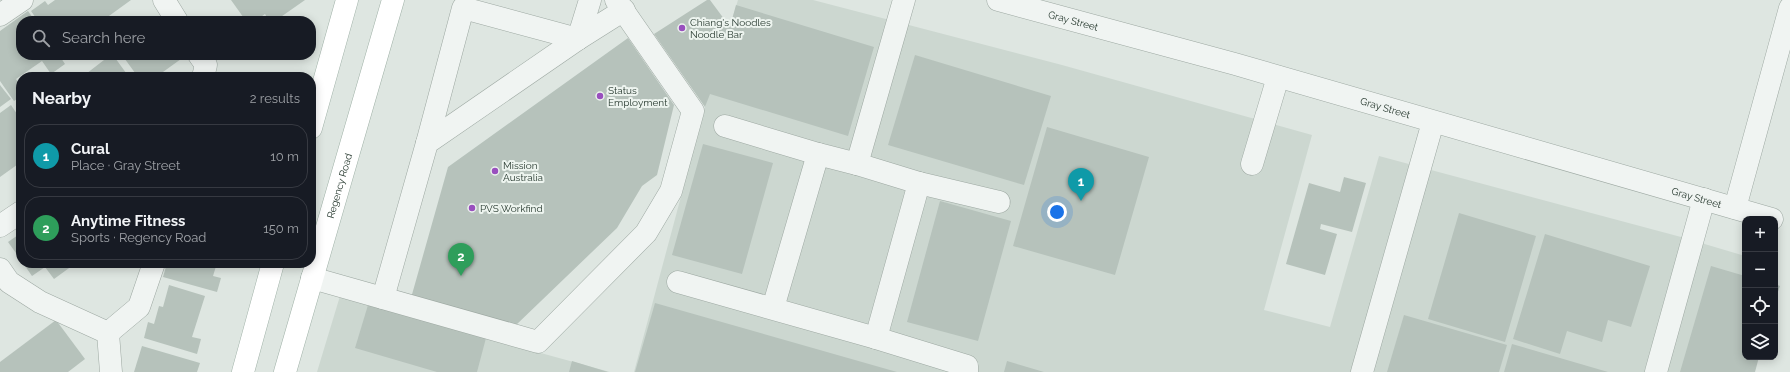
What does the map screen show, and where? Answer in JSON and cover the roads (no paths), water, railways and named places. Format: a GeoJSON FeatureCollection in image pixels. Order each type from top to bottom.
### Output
{"type":"FeatureCollection","features":[{"type":"Feature","properties":{"kind":"main road"},"geometry":{"type":"LineString","coordinates":[[316,110],[347,0]]}},
{"type":"Feature","properties":{"kind":"main road","name":"Regency Road"},"geometry":{"type":"LineString","coordinates":[[316,264],[393,0]]}},
{"type":"Feature","properties":{"kind":"main road"},"geometry":{"type":"LineString","coordinates":[[243,372],[272,268]]}},
{"type":"Feature","properties":{"kind":"main road","name":"Regency Road"},"geometry":{"type":"LineString","coordinates":[[285,372],[315,268]]}},
{"type":"Feature","properties":{"kind":"street"},"geometry":{"type":"LineString","coordinates":[[0,15],[22,0]]}},
{"type":"Feature","properties":{"kind":"street"},"geometry":{"type":"LineString","coordinates":[[164,0],[174,16]]}},
{"type":"Feature","properties":{"kind":"street"},"geometry":{"type":"LineString","coordinates":[[578,39],[590,0]]}},
{"type":"Feature","properties":{"kind":"street"},"geometry":{"type":"LineString","coordinates":[[857,164],[904,0]]}},
{"type":"Feature","properties":{"kind":"street","name":"Gray Street"},"geometry":{"type":"LineString","coordinates":[[998,0],[1278,77],[1763,216]]}},
{"type":"Feature","properties":{"kind":"street"},"geometry":{"type":"LineString","coordinates":[[312,278],[538,342],[646,233],[671,191],[693,112],[620,5],[578,39],[427,143]]}},
{"type":"Feature","properties":{"kind":"street"},"geometry":{"type":"LineString","coordinates":[[383,298],[463,8],[578,39]]}},
{"type":"Feature","properties":{"kind":"street"},"geometry":{"type":"LineString","coordinates":[[1735,208],[1790,8]]}},
{"type":"Feature","properties":{"kind":"street"},"geometry":{"type":"LineString","coordinates":[[202,60],[206,65],[204,72]]}},
{"type":"Feature","properties":{"kind":"street"},"geometry":{"type":"LineString","coordinates":[[1252,164],[1278,77]]}},
{"type":"Feature","properties":{"kind":"street"},"geometry":{"type":"LineString","coordinates":[[1362,372],[1433,122]]}},
{"type":"Feature","properties":{"kind":"street"},"geometry":{"type":"LineString","coordinates":[[725,126],[919,183],[999,202]]}},
{"type":"Feature","properties":{"kind":"street"},"geometry":{"type":"LineString","coordinates":[[773,308],[818,154]]}},
{"type":"Feature","properties":{"kind":"street"},"geometry":{"type":"LineString","coordinates":[[876,338],[919,183]]}},
{"type":"Feature","properties":{"kind":"street"},"geometry":{"type":"LineString","coordinates":[[1656,372],[1704,199]]}},
{"type":"Feature","properties":{"kind":"street"},"geometry":{"type":"LineString","coordinates":[[0,226],[16,215]]}},
{"type":"Feature","properties":{"kind":"street","name":"Gray Street"},"geometry":{"type":"LineString","coordinates":[[1778,220],[1790,224]]}},
{"type":"Feature","properties":{"kind":"street"},"geometry":{"type":"LineString","coordinates":[[108,333],[139,307],[152,268]]}},
{"type":"Feature","properties":{"kind":"street"},"geometry":{"type":"LineString","coordinates":[[0,269],[9,282],[40,302],[108,333]]}},
{"type":"Feature","properties":{"kind":"street"},"geometry":{"type":"LineString","coordinates":[[678,282],[773,308],[967,366],[967,372]]}},
{"type":"Feature","properties":{"kind":"street"},"geometry":{"type":"LineString","coordinates":[[108,333],[111,372]]}},
{"type":"Feature","properties":{"kind":"place","name":"Chiang's Noodles Noodle Bar"},"geometry":{"type":"Point","coordinates":[682,28]}},
{"type":"Feature","properties":{"kind":"place","name":"Status Employment"},"geometry":{"type":"Point","coordinates":[600,96]}},
{"type":"Feature","properties":{"kind":"place","name":"Mission Australia"},"geometry":{"type":"Point","coordinates":[495,171]}},
{"type":"Feature","properties":{"kind":"place","name":"Cural"},"geometry":{"type":"Point","coordinates":[1081,201]}},
{"type":"Feature","properties":{"kind":"place","name":"PVS Workfind"},"geometry":{"type":"Point","coordinates":[472,208]}},
{"type":"Feature","properties":{"kind":"place","name":"Anytime Fitness"},"geometry":{"type":"Point","coordinates":[461,276]}}]}
